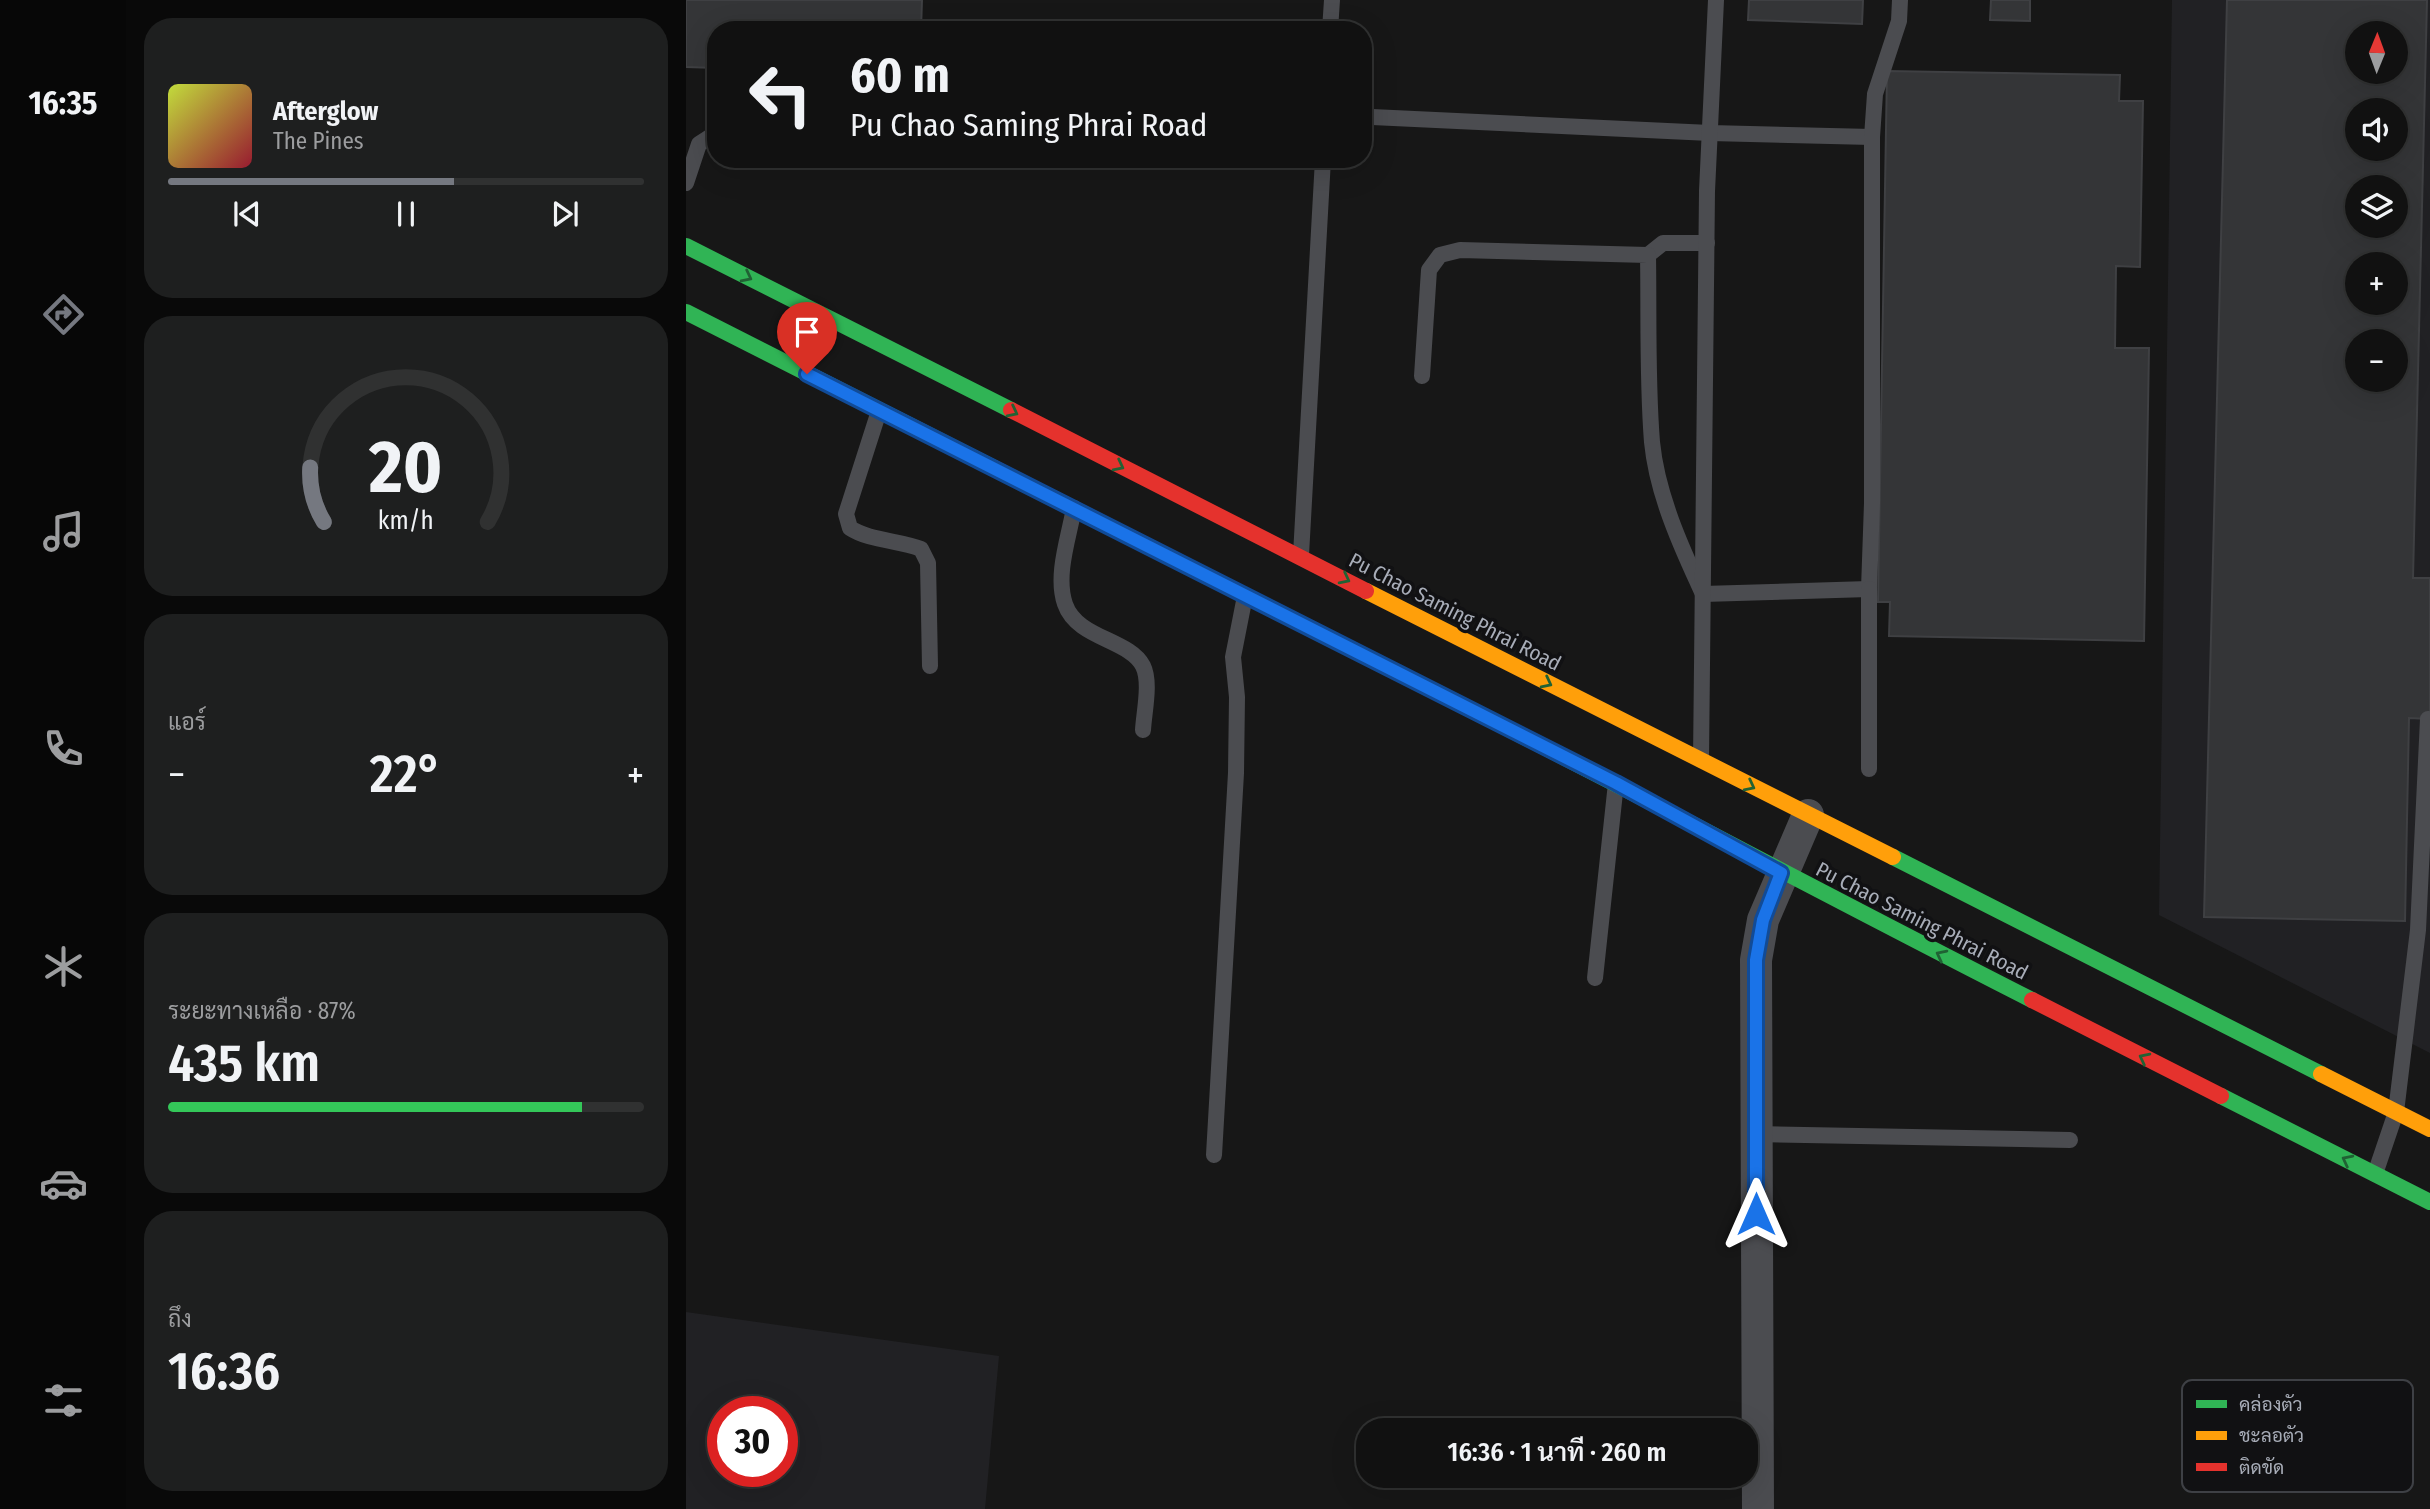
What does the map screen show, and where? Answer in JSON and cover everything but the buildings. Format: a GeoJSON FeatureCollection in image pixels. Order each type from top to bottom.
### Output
{"type":"FeatureCollection","features":[{"type":"Feature","properties":{"kind":"main road","name":"Pu Chao Saming Phrai Road"},"geometry":{"type":"LineString","coordinates":[[686,246],[2430,1129]]}},
{"type":"Feature","properties":{"kind":"main road","name":"Pu Chao Saming Phrai Road"},"geometry":{"type":"LineString","coordinates":[[686,312],[1616,783],[1781,873],[2430,1202]]}},
{"type":"Feature","properties":{"kind":"street"},"geometry":{"type":"LineString","coordinates":[[1758,1509],[1756,960],[1763,920],[1808,815]]}},
{"type":"Feature","properties":{"kind":"lane"},"geometry":{"type":"LineString","coordinates":[[1331,21],[1332,0]]}},
{"type":"Feature","properties":{"kind":"lane"},"geometry":{"type":"LineString","coordinates":[[1701,762],[1707,243],[1716,0]]}},
{"type":"Feature","properties":{"kind":"lane"},"geometry":{"type":"LineString","coordinates":[[1869,769],[1872,137],[1875,94],[1899,21],[1900,0]]}},
{"type":"Feature","properties":{"kind":"lane"},"geometry":{"type":"LineString","coordinates":[[1373,117],[1710,133],[1872,137]]}},
{"type":"Feature","properties":{"kind":"lane"},"geometry":{"type":"LineString","coordinates":[[686,183],[699,144],[707,139]]}},
{"type":"Feature","properties":{"kind":"lane"},"geometry":{"type":"LineString","coordinates":[[1301,557],[1323,168]]}},
{"type":"Feature","properties":{"kind":"lane"},"geometry":{"type":"LineString","coordinates":[[1422,376],[1429,270],[1440,255],[1460,250],[1648,255],[1663,243],[1707,243]]}},
{"type":"Feature","properties":{"kind":"lane"},"geometry":{"type":"LineString","coordinates":[[1648,255],[1653,443],[1661,483],[1681,546],[1703,594]]}},
{"type":"Feature","properties":{"kind":"lane"},"geometry":{"type":"LineString","coordinates":[[879,410],[846,514],[850,528],[860,535],[902,541],[921,549],[928,563],[930,666]]}},
{"type":"Feature","properties":{"kind":"lane"},"geometry":{"type":"LineString","coordinates":[[1074,508],[1062,578],[1065,603],[1076,622],[1135,656],[1144,666],[1146,681],[1143,730]]}},
{"type":"Feature","properties":{"kind":"lane"},"geometry":{"type":"LineString","coordinates":[[1703,594],[1869,589]]}},
{"type":"Feature","properties":{"kind":"lane"},"geometry":{"type":"LineString","coordinates":[[1214,1155],[1236,773],[1237,697],[1233,657],[1245,595]]}},
{"type":"Feature","properties":{"kind":"lane"},"geometry":{"type":"LineString","coordinates":[[2375,1174],[2396,1112],[2418,930],[2428,719]]}},
{"type":"Feature","properties":{"kind":"lane"},"geometry":{"type":"LineString","coordinates":[[1595,978],[1616,783]]}},
{"type":"Feature","properties":{"kind":"lane"},"geometry":{"type":"LineString","coordinates":[[1755,1134],[2070,1140]]}},
{"type":"Feature","properties":{"kind":"shaded area"},"geometry":{"type":"Polygon","coordinates":[[[2172,0],[2430,0],[2430,1053],[2159,915],[2172,0]]]}},
{"type":"Feature","properties":{"kind":"shaded area"},"geometry":{"type":"Polygon","coordinates":[[[686,1312],[999,1356],[985,1509],[686,1509],[686,1312]]]}},
{"type":"Feature","properties":{"kind":"traffic: fast"},"geometry":{"type":"LineString","coordinates":[[686,246],[1011,410]]}},
{"type":"Feature","properties":{"kind":"traffic: fast"},"geometry":{"type":"LineString","coordinates":[[686,312],[994,468]]}},
{"type":"Feature","properties":{"kind":"traffic: fast"},"geometry":{"type":"LineString","coordinates":[[1426,687],[2032,1000]]}},
{"type":"Feature","properties":{"kind":"traffic: fast"},"geometry":{"type":"LineString","coordinates":[[1893,857],[2321,1074]]}},
{"type":"Feature","properties":{"kind":"traffic: fast"},"geometry":{"type":"LineString","coordinates":[[2221,1096],[2430,1202]]}},
{"type":"Feature","properties":{"kind":"traffic: slow"},"geometry":{"type":"LineString","coordinates":[[1366,591],[1893,857]]}},
{"type":"Feature","properties":{"kind":"traffic: slow"},"geometry":{"type":"LineString","coordinates":[[2321,1074],[2430,1129]]}},
{"type":"Feature","properties":{"kind":"traffic: jam"},"geometry":{"type":"LineString","coordinates":[[1011,410],[1366,591]]}},
{"type":"Feature","properties":{"kind":"traffic: jam"},"geometry":{"type":"LineString","coordinates":[[994,468],[1426,687]]}},
{"type":"Feature","properties":{"kind":"traffic: jam"},"geometry":{"type":"LineString","coordinates":[[2032,1000],[2221,1096]]}},
{"type":"Feature","properties":{"kind":"route"},"geometry":{"type":"LineString","coordinates":[[807,374],[1616,783],[1781,873],[1763,920],[1756,960],[1756,1214]]}}]}
